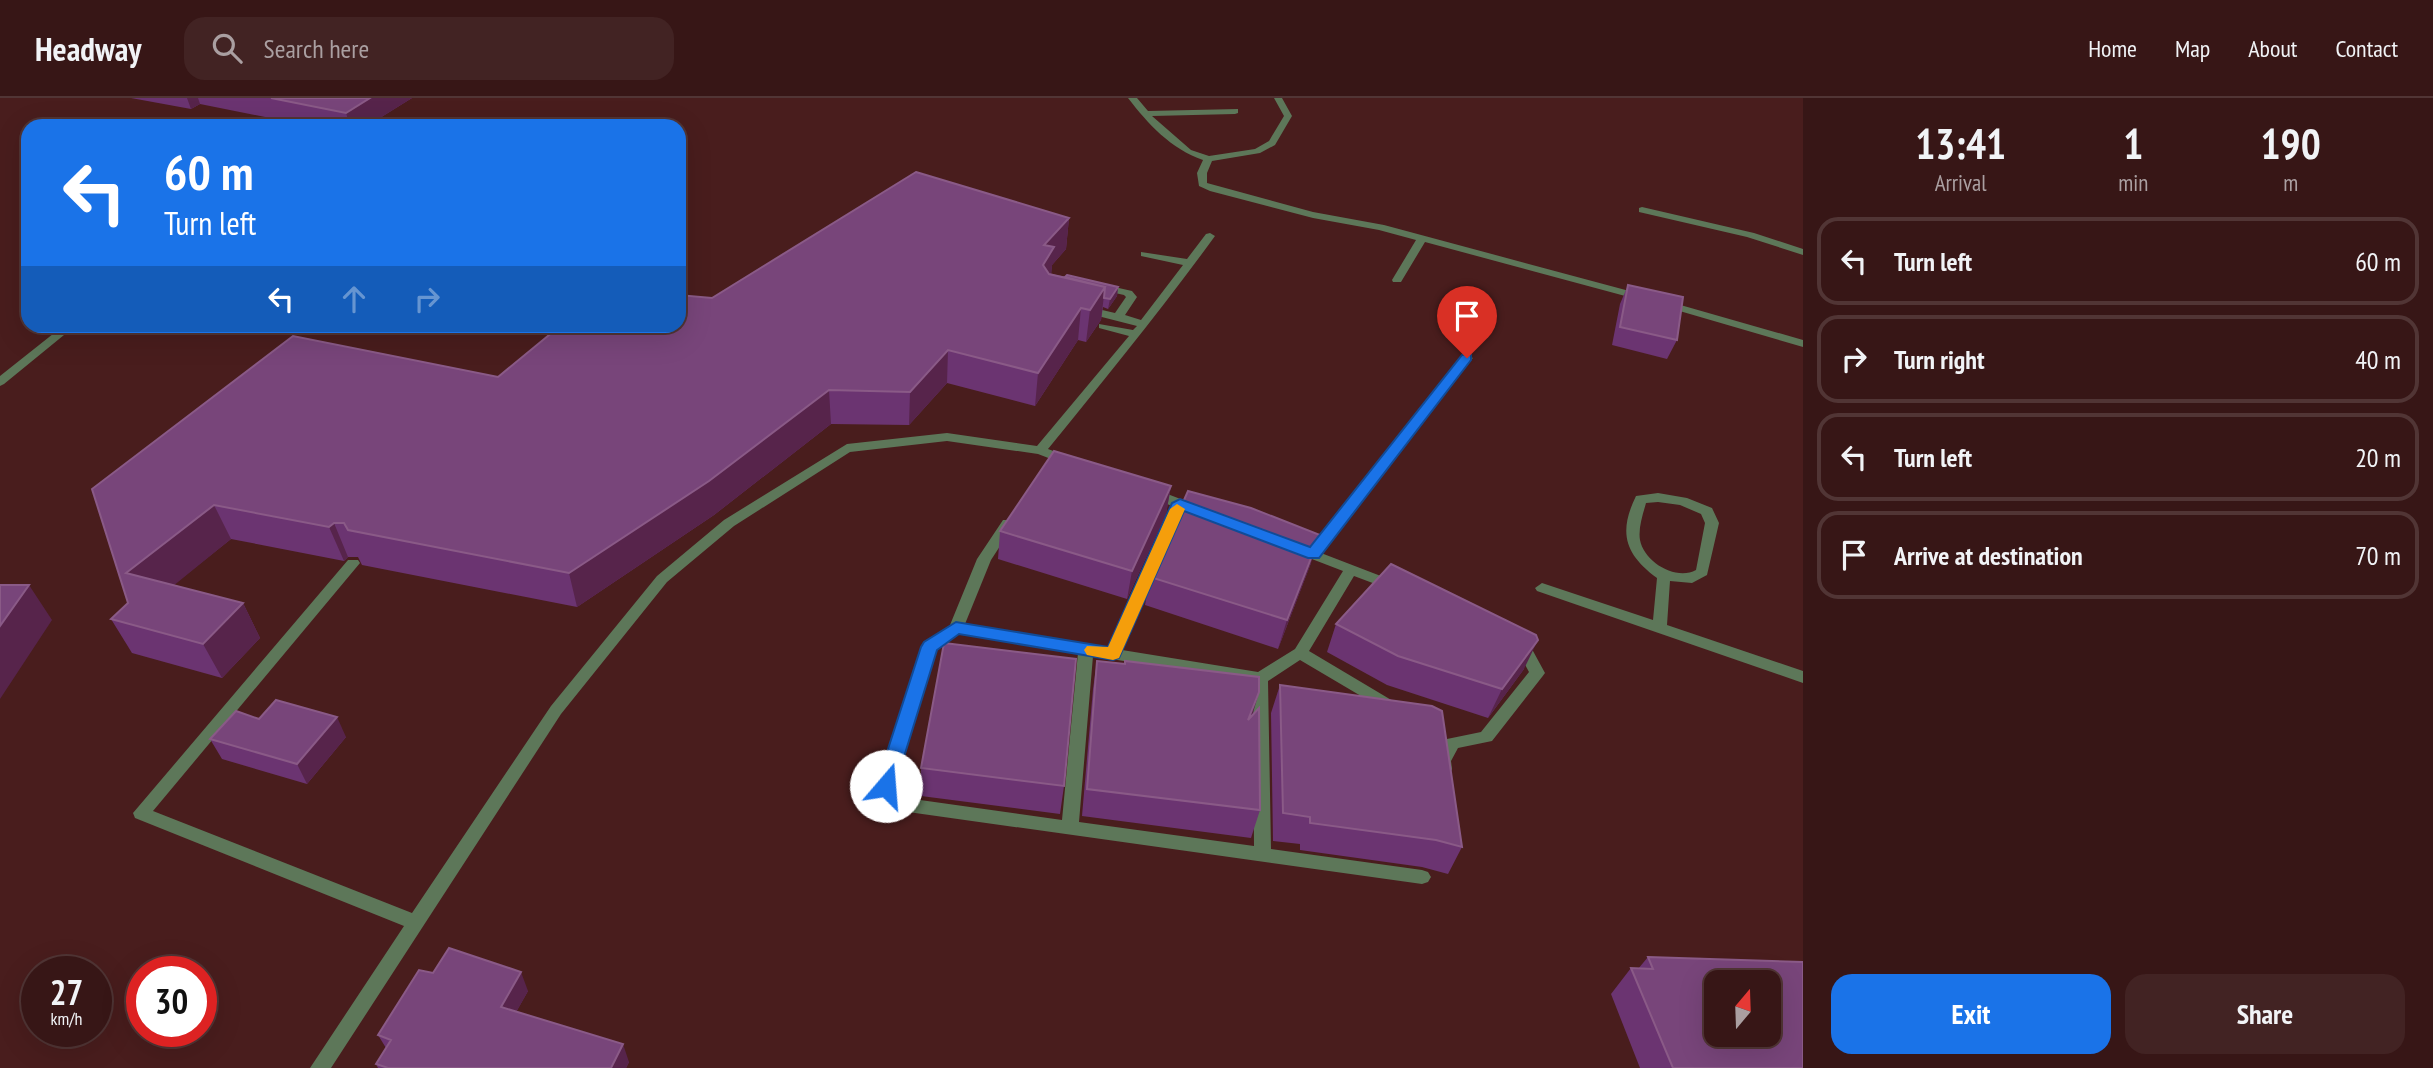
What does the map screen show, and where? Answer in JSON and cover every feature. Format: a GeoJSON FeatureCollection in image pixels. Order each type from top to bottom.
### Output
{"type":"FeatureCollection","features":[{"type":"Feature","properties":{"kind":"street"},"geometry":{"type":"LineString","coordinates":[[1132,98],[1188,152],[1208,159],[1257,150],[1272,143],[1288,116],[1278,98]]}},
{"type":"Feature","properties":{"kind":"street"},"geometry":{"type":"LineString","coordinates":[[1146,114],[1235,111]]}},
{"type":"Feature","properties":{"kind":"street"},"geometry":{"type":"LineString","coordinates":[[1208,159],[1202,173],[1202,184],[1213,189],[1422,238],[1664,308],[1803,344]]}},
{"type":"Feature","properties":{"kind":"street"},"geometry":{"type":"LineString","coordinates":[[1642,210],[1750,235],[1803,252]]}},
{"type":"Feature","properties":{"kind":"street"},"geometry":{"type":"LineString","coordinates":[[1047,458],[1139,329],[1210,236]]}},
{"type":"Feature","properties":{"kind":"street"},"geometry":{"type":"LineString","coordinates":[[1398,280],[1422,238]]}},
{"type":"Feature","properties":{"kind":"street"},"geometry":{"type":"LineString","coordinates":[[1145,254],[1190,263]]}},
{"type":"Feature","properties":{"kind":"street"},"geometry":{"type":"LineString","coordinates":[[1118,317],[1132,297],[1128,293],[1066,279],[1058,280],[1048,296],[1060,304],[1118,317],[1139,329]]}},
{"type":"Feature","properties":{"kind":"street"},"geometry":{"type":"LineString","coordinates":[[1103,326],[1139,329]]}},
{"type":"Feature","properties":{"kind":"street"},"geometry":{"type":"LineString","coordinates":[[0,382],[60,333]]}},
{"type":"Feature","properties":{"kind":"street"},"geometry":{"type":"LineString","coordinates":[[1313,554],[1467,358]]}},
{"type":"Feature","properties":{"kind":"street"},"geometry":{"type":"LineString","coordinates":[[320,1068],[556,710],[663,579],[729,523],[848,448],[947,437],[1078,465]]}},
{"type":"Feature","properties":{"kind":"street"},"geometry":{"type":"LineString","coordinates":[[1136,487],[1216,517]]}},
{"type":"Feature","properties":{"kind":"street"},"geometry":{"type":"LineString","coordinates":[[1660,496],[1692,504],[1707,511],[1712,523],[1702,572],[1692,578],[1664,576],[1641,560],[1630,534],[1641,499],[1660,496]]}},
{"type":"Feature","properties":{"kind":"street"},"geometry":{"type":"LineString","coordinates":[[1113,654],[1180,503]]}},
{"type":"Feature","properties":{"kind":"street"},"geometry":{"type":"LineString","coordinates":[[1015,513],[984,559],[956,628],[929,647],[886,786],[901,804],[1422,877]]}},
{"type":"Feature","properties":{"kind":"street"},"geometry":{"type":"LineString","coordinates":[[1277,540],[1405,591]]}},
{"type":"Feature","properties":{"kind":"street"},"geometry":{"type":"LineString","coordinates":[[353,563],[141,813],[415,922]]}},
{"type":"Feature","properties":{"kind":"street"},"geometry":{"type":"LineString","coordinates":[[956,628],[1260,678],[1300,653],[1352,569]]}},
{"type":"Feature","properties":{"kind":"street"},"geometry":{"type":"LineString","coordinates":[[1658,628],[1664,576]]}},
{"type":"Feature","properties":{"kind":"street"},"geometry":{"type":"LineString","coordinates":[[1542,587],[1803,677]]}},
{"type":"Feature","properties":{"kind":"street"},"geometry":{"type":"LineString","coordinates":[[1446,786],[1443,761],[1447,740],[1486,737],[1537,673],[1528,655],[1504,642]]}},
{"type":"Feature","properties":{"kind":"street"},"geometry":{"type":"LineString","coordinates":[[1070,828],[1086,649]]}},
{"type":"Feature","properties":{"kind":"street"},"geometry":{"type":"LineString","coordinates":[[1300,653],[1406,715]]}},
{"type":"Feature","properties":{"kind":"street"},"geometry":{"type":"LineString","coordinates":[[1260,678],[1263,855]]}},
{"type":"Feature","properties":{"kind":"building"},"geometry":{"type":"Polygon","coordinates":[[[271,98],[370,98],[346,113],[271,98]]]}},
{"type":"Feature","properties":{"kind":"building"},"geometry":{"type":"Polygon","coordinates":[[[916,172],[1069,218],[1044,245],[1054,247],[1043,265],[1049,274],[1105,287],[1090,310],[1081,308],[1038,373],[948,350],[910,392],[829,390],[709,481],[569,573],[348,530],[344,523],[334,523],[329,527],[214,505],[126,573],[243,603],[203,644],[111,619],[128,603],[92,489],[293,336],[498,377],[551,333],[686,333],[686,296],[712,298],[916,172]]]}},
{"type":"Feature","properties":{"kind":"building"},"geometry":{"type":"Polygon","coordinates":[[[1067,275],[1118,287],[1110,299],[1104,298],[1105,287],[1065,277],[1067,275]]]}},
{"type":"Feature","properties":{"kind":"building"},"geometry":{"type":"Polygon","coordinates":[[[1628,285],[1683,297],[1677,340],[1620,327],[1628,285]]]}},
{"type":"Feature","properties":{"kind":"building"},"geometry":{"type":"Polygon","coordinates":[[[1054,451],[1171,486],[1132,571],[1000,531],[1054,451]]]}},
{"type":"Feature","properties":{"kind":"building"},"geometry":{"type":"Polygon","coordinates":[[[1188,491],[1251,508],[1320,535],[1287,620],[1150,577],[1188,491]]]}},
{"type":"Feature","properties":{"kind":"building"},"geometry":{"type":"Polygon","coordinates":[[[1391,564],[1536,635],[1538,640],[1502,689],[1398,656],[1336,624],[1391,564]]]}},
{"type":"Feature","properties":{"kind":"building"},"geometry":{"type":"Polygon","coordinates":[[[0,585],[29,585],[0,626],[0,585]]]}},
{"type":"Feature","properties":{"kind":"building"},"geometry":{"type":"Polygon","coordinates":[[[944,643],[1076,659],[1064,786],[921,768],[944,643]]]}},
{"type":"Feature","properties":{"kind":"building"},"geometry":{"type":"Polygon","coordinates":[[[1097,661],[1125,664],[1125,661],[1259,677],[1259,692],[1248,720],[1259,708],[1260,810],[1087,789],[1097,661]]]}},
{"type":"Feature","properties":{"kind":"building"},"geometry":{"type":"Polygon","coordinates":[[[1280,685],[1432,706],[1442,711],[1462,847],[1436,840],[1310,823],[1310,817],[1283,813],[1280,685]]]}},
{"type":"Feature","properties":{"kind":"building"},"geometry":{"type":"Polygon","coordinates":[[[276,700],[337,717],[297,764],[210,739],[236,711],[259,719],[276,700]]]}},
{"type":"Feature","properties":{"kind":"building"},"geometry":{"type":"Polygon","coordinates":[[[449,948],[521,972],[501,1007],[623,1044],[611,1068],[388,1068],[376,1064],[391,1040],[378,1035],[419,970],[433,973],[449,948]]]}},
{"type":"Feature","properties":{"kind":"building"},"geometry":{"type":"Polygon","coordinates":[[[1648,957],[1803,962],[1803,1068],[1673,1068],[1631,968],[1653,969],[1648,957]]]}},
{"type":"Feature","properties":{"kind":"slow traffic"},"geometry":{"type":"LineString","coordinates":[[1092,650],[1113,654],[1177,509]]}},
{"type":"Feature","properties":{"kind":"route"},"geometry":{"type":"LineString","coordinates":[[886,786],[929,647],[956,628],[1113,654],[1180,503],[1313,554],[1467,358]]}}]}
